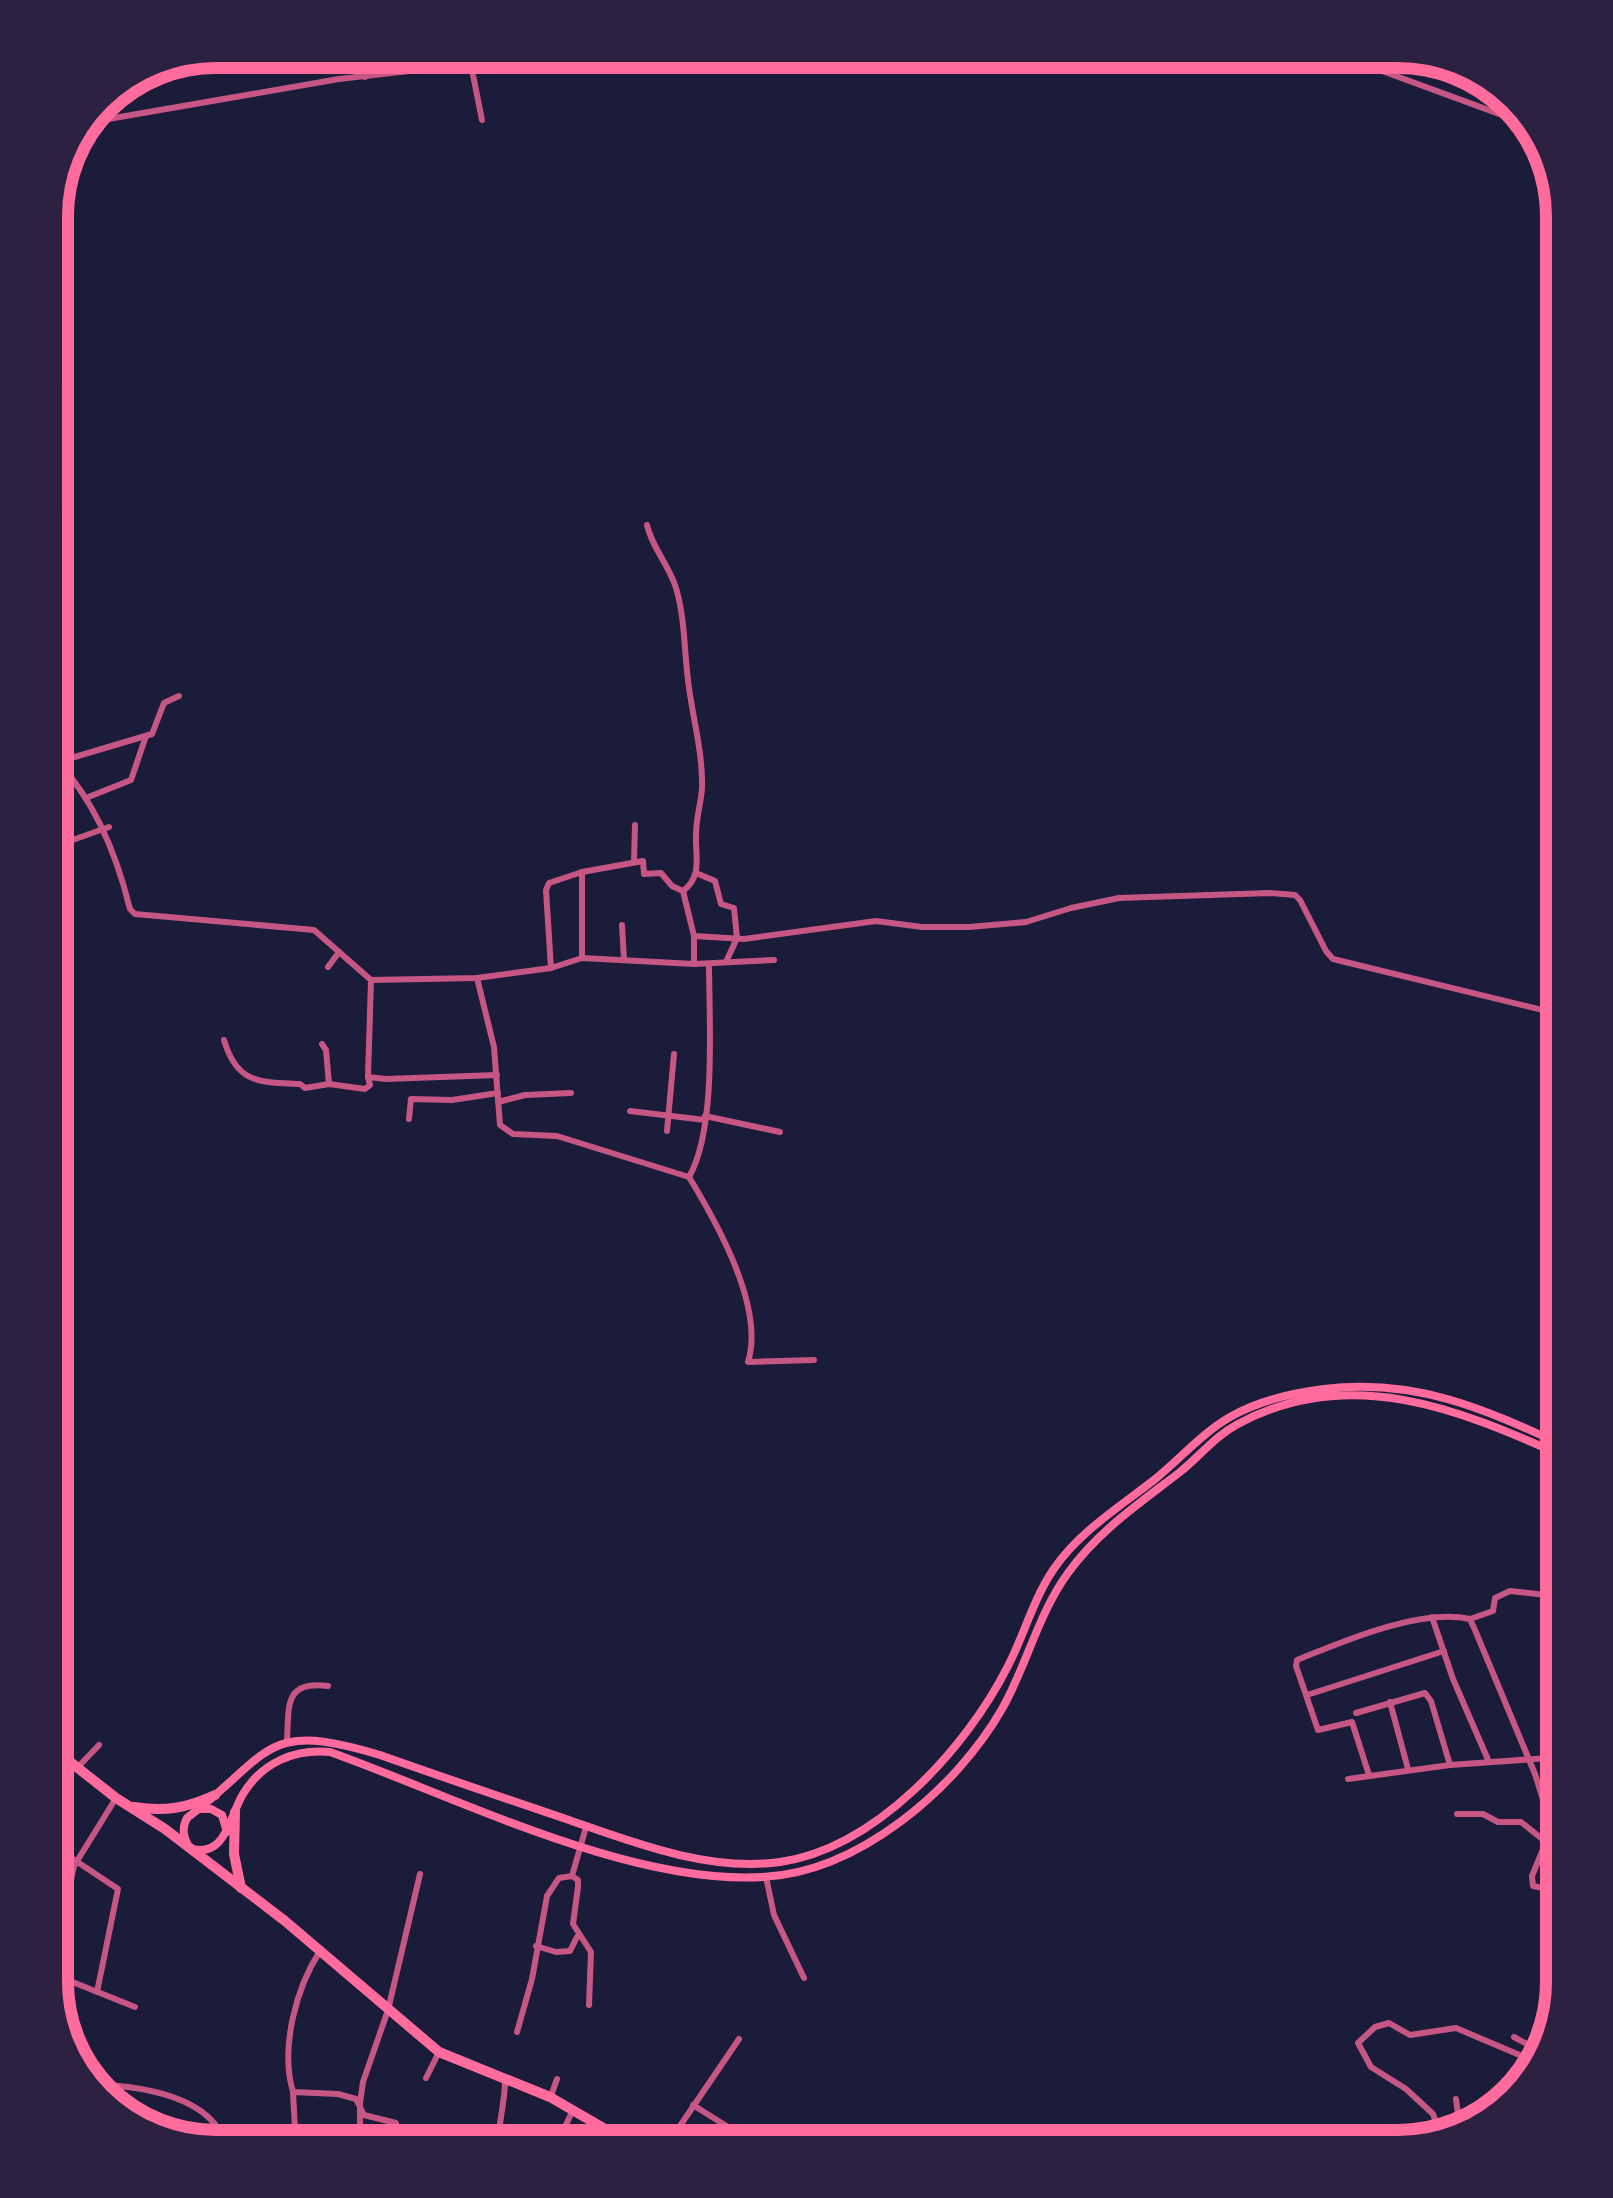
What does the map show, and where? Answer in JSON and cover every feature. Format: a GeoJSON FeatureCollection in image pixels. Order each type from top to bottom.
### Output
{"type":"FeatureCollection","features":[{"type":"Feature","properties":{"kind":"highway"},"geometry":{"type":"LineString","coordinates":[[67,1758],[241,1888],[439,2052],[550,2097],[605,2130]]}},
{"type":"Feature","properties":{"kind":"highway"},"geometry":{"type":"LineString","coordinates":[[128,1806],[176,1809],[215,1795]]}},
{"type":"Feature","properties":{"kind":"highway"},"geometry":{"type":"LineString","coordinates":[[235,1812],[234,1854],[241,1888]]}},
{"type":"Feature","properties":{"kind":"main road"},"geometry":{"type":"LineString","coordinates":[[1546,1436],[1484,1409],[1428,1392],[1392,1388],[1357,1385],[1306,1391],[1244,1410],[1211,1431],[1086,1532],[1064,1555],[1051,1573],[1008,1666],[973,1726],[903,1800],[859,1830],[802,1857],[749,1864],[701,1858],[586,1828],[344,1744],[288,1741],[268,1748],[184,1825],[190,1848],[208,1851],[217,1845],[227,1832],[240,1798],[258,1774],[294,1753],[330,1752],[580,1845],[686,1871],[766,1877],[815,1867],[864,1846],[899,1823],[963,1763],[1002,1708],[1050,1601],[1069,1571],[1115,1521],[1235,1425],[1303,1401],[1387,1396],[1426,1402],[1481,1419],[1546,1448]]}},
{"type":"Feature","properties":{"kind":"main road"},"geometry":{"type":"LineString","coordinates":[[228,1785],[226,1794],[230,1799],[240,1798]]}},
{"type":"Feature","properties":{"kind":"main road"},"geometry":{"type":"LineString","coordinates":[[200,1808],[222,1815],[227,1832]]}},
{"type":"Feature","properties":{"kind":"street"},"geometry":{"type":"LineString","coordinates":[[365,68],[365,77]]}},
{"type":"Feature","properties":{"kind":"street"},"geometry":{"type":"LineString","coordinates":[[103,120],[438,68]]}},
{"type":"Feature","properties":{"kind":"street"},"geometry":{"type":"LineString","coordinates":[[471,68],[482,120]]}},
{"type":"Feature","properties":{"kind":"street"},"geometry":{"type":"LineString","coordinates":[[1374,68],[1507,117]]}},
{"type":"Feature","properties":{"kind":"street"},"geometry":{"type":"LineString","coordinates":[[647,525],[650,539],[668,569],[682,617],[688,683],[700,748],[702,788],[696,873],[692,884],[683,891]]}},
{"type":"Feature","properties":{"kind":"street"},"geometry":{"type":"LineString","coordinates":[[68,759],[146,736],[153,732],[164,703],[179,696]]}},
{"type":"Feature","properties":{"kind":"street"},"geometry":{"type":"LineString","coordinates":[[86,798],[131,780],[146,736]]}},
{"type":"Feature","properties":{"kind":"street"},"geometry":{"type":"LineString","coordinates":[[68,774],[106,828],[130,909],[135,914],[314,930],[371,980],[478,978],[551,968],[582,958],[694,964],[774,960]]}},
{"type":"Feature","properties":{"kind":"street"},"geometry":{"type":"LineString","coordinates":[[634,862],[635,825]]}},
{"type":"Feature","properties":{"kind":"street"},"geometry":{"type":"LineString","coordinates":[[68,842],[106,828]]}},
{"type":"Feature","properties":{"kind":"street"},"geometry":{"type":"LineString","coordinates":[[551,968],[547,886],[582,872],[643,861],[644,874],[661,873],[672,886],[683,891]]}},
{"type":"Feature","properties":{"kind":"street"},"geometry":{"type":"LineString","coordinates":[[582,872],[582,958]]}},
{"type":"Feature","properties":{"kind":"street"},"geometry":{"type":"LineString","coordinates":[[696,873],[715,881],[721,904],[734,908],[738,938],[726,962]]}},
{"type":"Feature","properties":{"kind":"street"},"geometry":{"type":"LineString","coordinates":[[683,891],[694,936],[694,964]]}},
{"type":"Feature","properties":{"kind":"street"},"geometry":{"type":"LineString","coordinates":[[694,936],[738,938],[876,921],[922,927],[1014,923],[1119,898],[1270,893],[1300,900],[1333,958],[1546,1012]]}},
{"type":"Feature","properties":{"kind":"street"},"geometry":{"type":"LineString","coordinates":[[622,925],[624,960]]}},
{"type":"Feature","properties":{"kind":"street"},"geometry":{"type":"LineString","coordinates":[[328,967],[339,952]]}},
{"type":"Feature","properties":{"kind":"street"},"geometry":{"type":"LineString","coordinates":[[690,1177],[697,1163],[705,1118],[708,964]]}},
{"type":"Feature","properties":{"kind":"street"},"geometry":{"type":"LineString","coordinates":[[478,978],[494,1047],[500,1125],[513,1134],[557,1136],[690,1177],[734,1260],[753,1332],[754,1346],[748,1362],[814,1360]]}},
{"type":"Feature","properties":{"kind":"street"},"geometry":{"type":"LineString","coordinates":[[224,1040],[234,1066],[248,1078],[300,1084],[305,1088],[330,1084],[365,1088],[370,1085],[371,980]]}},
{"type":"Feature","properties":{"kind":"street"},"geometry":{"type":"LineString","coordinates":[[322,1044],[330,1084]]}},
{"type":"Feature","properties":{"kind":"street"},"geometry":{"type":"LineString","coordinates":[[667,1130],[674,1054]]}},
{"type":"Feature","properties":{"kind":"street"},"geometry":{"type":"LineString","coordinates":[[368,1077],[386,1080],[497,1075]]}},
{"type":"Feature","properties":{"kind":"street"},"geometry":{"type":"LineString","coordinates":[[409,1119],[411,1099],[571,1093]]}},
{"type":"Feature","properties":{"kind":"street"},"geometry":{"type":"LineString","coordinates":[[630,1111],[705,1118],[780,1132]]}},
{"type":"Feature","properties":{"kind":"street"},"geometry":{"type":"LineString","coordinates":[[1369,1775],[1352,1722],[1318,1730],[1297,1660],[1432,1617],[1470,1619],[1492,1612],[1494,1598],[1503,1592],[1546,1596]]}},
{"type":"Feature","properties":{"kind":"street"},"geometry":{"type":"LineString","coordinates":[[1432,1617],[1489,1762]]}},
{"type":"Feature","properties":{"kind":"street"},"geometry":{"type":"LineString","coordinates":[[1470,1619],[1546,1810]]}},
{"type":"Feature","properties":{"kind":"street"},"geometry":{"type":"LineString","coordinates":[[1307,1694],[1444,1651]]}},
{"type":"Feature","properties":{"kind":"street"},"geometry":{"type":"LineString","coordinates":[[288,1741],[289,1710],[297,1688],[328,1686]]}},
{"type":"Feature","properties":{"kind":"street"},"geometry":{"type":"LineString","coordinates":[[1356,1713],[1425,1694],[1431,1701],[1450,1764]]}},
{"type":"Feature","properties":{"kind":"street"},"geometry":{"type":"LineString","coordinates":[[1390,1702],[1408,1769]]}},
{"type":"Feature","properties":{"kind":"street"},"geometry":{"type":"LineString","coordinates":[[79,1766],[99,1745]]}},
{"type":"Feature","properties":{"kind":"street"},"geometry":{"type":"LineString","coordinates":[[1348,1779],[1450,1764],[1546,1757]]}},
{"type":"Feature","properties":{"kind":"street"},"geometry":{"type":"LineString","coordinates":[[67,1891],[78,1862],[116,1798]]}},
{"type":"Feature","properties":{"kind":"street"},"geometry":{"type":"LineString","coordinates":[[1457,1814],[1483,1814],[1498,1822],[1522,1822],[1536,1832],[1546,1842],[1532,1876],[1533,1886],[1546,1890]]}},
{"type":"Feature","properties":{"kind":"street"},"geometry":{"type":"LineString","coordinates":[[572,1876],[586,1828]]}},
{"type":"Feature","properties":{"kind":"street"},"geometry":{"type":"LineString","coordinates":[[67,1855],[118,1893],[98,1992]]}},
{"type":"Feature","properties":{"kind":"street"},"geometry":{"type":"LineString","coordinates":[[360,2130],[364,2082],[388,2010],[420,1874]]}},
{"type":"Feature","properties":{"kind":"street"},"geometry":{"type":"LineString","coordinates":[[517,2032],[546,1896],[559,1878],[572,1876],[578,1880],[573,1924],[591,1952],[590,2005]]}},
{"type":"Feature","properties":{"kind":"street"},"geometry":{"type":"LineString","coordinates":[[766,1877],[774,1915],[804,1978]]}},
{"type":"Feature","properties":{"kind":"street"},"geometry":{"type":"LineString","coordinates":[[536,1946],[564,1953],[570,1951],[578,1936]]}},
{"type":"Feature","properties":{"kind":"street"},"geometry":{"type":"LineString","coordinates":[[295,2130],[290,2050],[296,2000],[303,1976],[320,1951]]}},
{"type":"Feature","properties":{"kind":"street"},"geometry":{"type":"LineString","coordinates":[[67,1980],[135,2007]]}},
{"type":"Feature","properties":{"kind":"street"},"geometry":{"type":"LineString","coordinates":[[1437,2125],[1422,2103],[1371,2066],[1358,2043],[1375,2026],[1389,2023],[1410,2035],[1456,2028],[1525,2058]]}},
{"type":"Feature","properties":{"kind":"street"},"geometry":{"type":"LineString","coordinates":[[1514,2038],[1531,2046]]}},
{"type":"Feature","properties":{"kind":"street"},"geometry":{"type":"LineString","coordinates":[[677,2130],[739,2040]]}},
{"type":"Feature","properties":{"kind":"street"},"geometry":{"type":"LineString","coordinates":[[426,2078],[439,2052]]}},
{"type":"Feature","properties":{"kind":"street"},"geometry":{"type":"LineString","coordinates":[[550,2097],[556,2078]]}},
{"type":"Feature","properties":{"kind":"street"},"geometry":{"type":"LineString","coordinates":[[498,2130],[505,2079]]}},
{"type":"Feature","properties":{"kind":"street"},"geometry":{"type":"LineString","coordinates":[[109,2085],[138,2088],[200,2108],[218,2130]]}},
{"type":"Feature","properties":{"kind":"street"},"geometry":{"type":"LineString","coordinates":[[293,2092],[338,2094],[360,2103],[364,2115],[396,2123],[396,2130]]}},
{"type":"Feature","properties":{"kind":"street"},"geometry":{"type":"LineString","coordinates":[[1456,2099],[1458,2117]]}},
{"type":"Feature","properties":{"kind":"street"},"geometry":{"type":"LineString","coordinates":[[693,2105],[733,2130]]}},
{"type":"Feature","properties":{"kind":"street"},"geometry":{"type":"LineString","coordinates":[[564,2130],[572,2112]]}}]}
